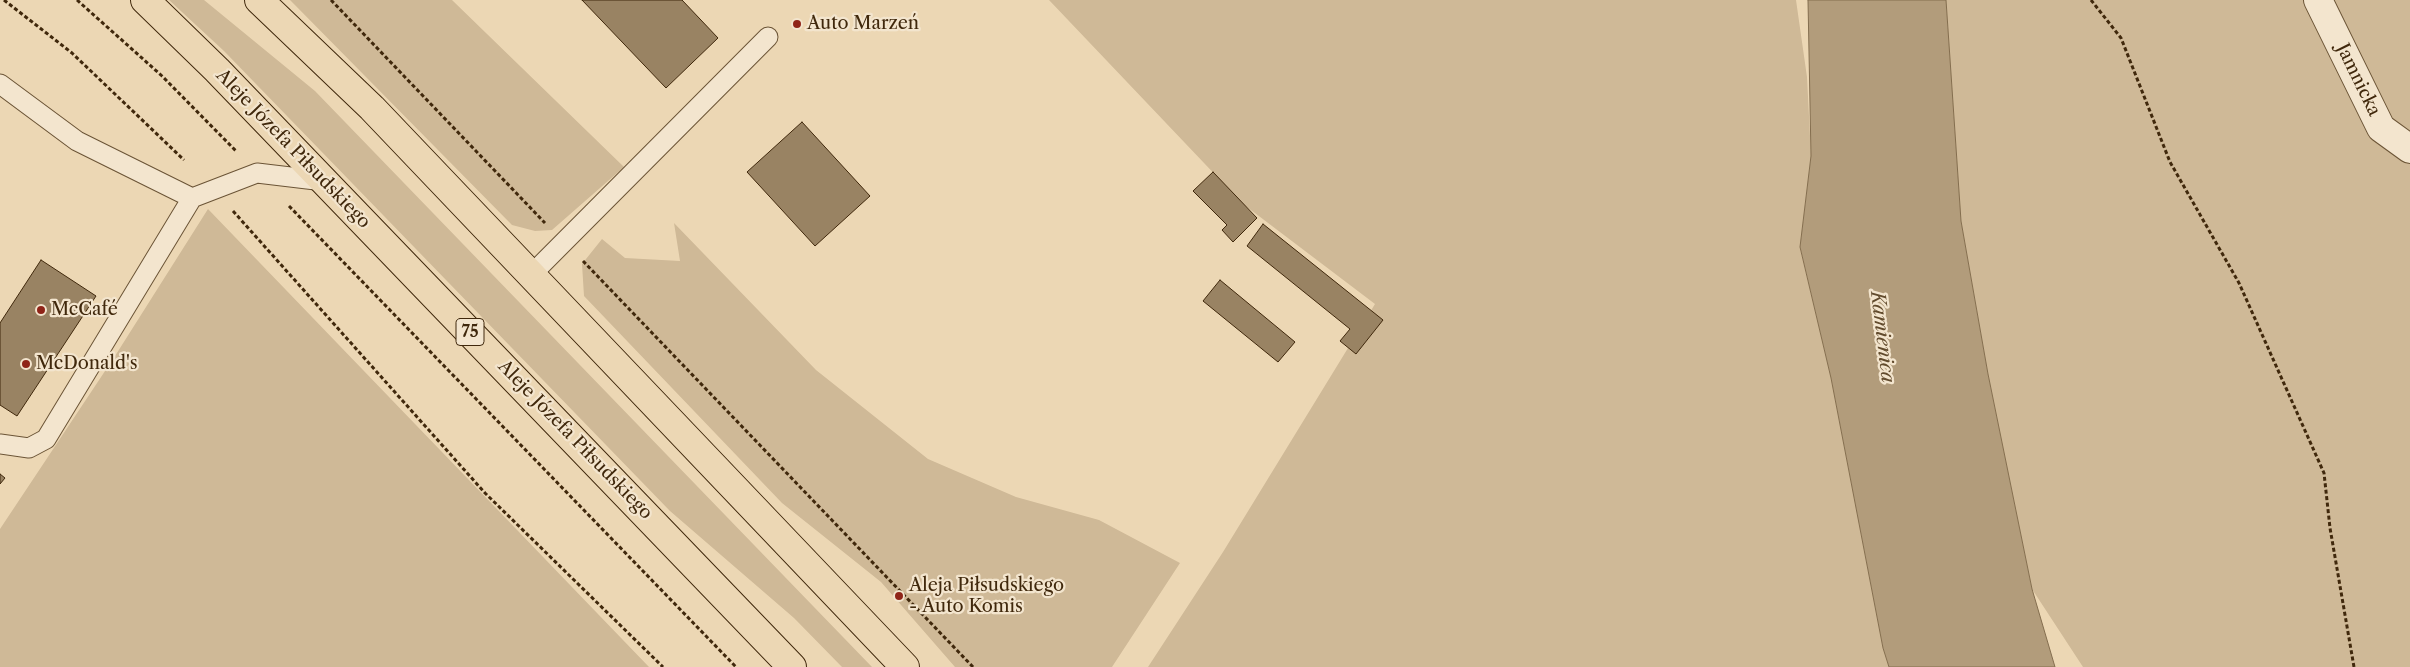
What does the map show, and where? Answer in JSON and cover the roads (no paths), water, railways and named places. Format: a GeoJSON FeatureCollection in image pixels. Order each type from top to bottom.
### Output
{"type":"FeatureCollection","features":[{"type":"Feature","properties":{"kind":"main road","name":"Aleje Józefa Piłsudskiego"},"geometry":{"type":"LineString","coordinates":[[145,0],[217,70],[792,667]]}},
{"type":"Feature","properties":{"kind":"main road"},"geometry":{"type":"LineString","coordinates":[[259,0],[372,108],[906,667]]}},
{"type":"Feature","properties":{"kind":"street","name":"Jamnicka"},"geometry":{"type":"LineString","coordinates":[[2318,0],[2381,128],[2410,148]]}},
{"type":"Feature","properties":{"kind":"lane"},"geometry":{"type":"LineString","coordinates":[[531,275],[768,37]]}},
{"type":"Feature","properties":{"kind":"lane"},"geometry":{"type":"LineString","coordinates":[[0,84],[77,141],[192,198]]}},
{"type":"Feature","properties":{"kind":"lane"},"geometry":{"type":"LineString","coordinates":[[0,444],[29,448],[46,439],[192,198],[213,188],[257,173],[324,181]]}},
{"type":"Feature","properties":{"kind":"water","name":"Kamienica"},"geometry":{"type":"Polygon","coordinates":[[[1808,0],[1946,0],[1961,221],[1988,374],[2032,589],[2055,667],[1889,667],[1883,648],[1831,378],[1800,247],[1811,156],[1808,0]]]}},
{"type":"Feature","properties":{"kind":"place","name":"Auto Marzeń"},"geometry":{"type":"Point","coordinates":[797,24]}},
{"type":"Feature","properties":{"kind":"place","name":"McCafé"},"geometry":{"type":"Point","coordinates":[41,310]}},
{"type":"Feature","properties":{"kind":"place","name":"McDonald's"},"geometry":{"type":"Point","coordinates":[26,364]}},
{"type":"Feature","properties":{"kind":"place","name":"Aleja Piłsudskiego - Auto Komis"},"geometry":{"type":"Point","coordinates":[899,596]}}]}
